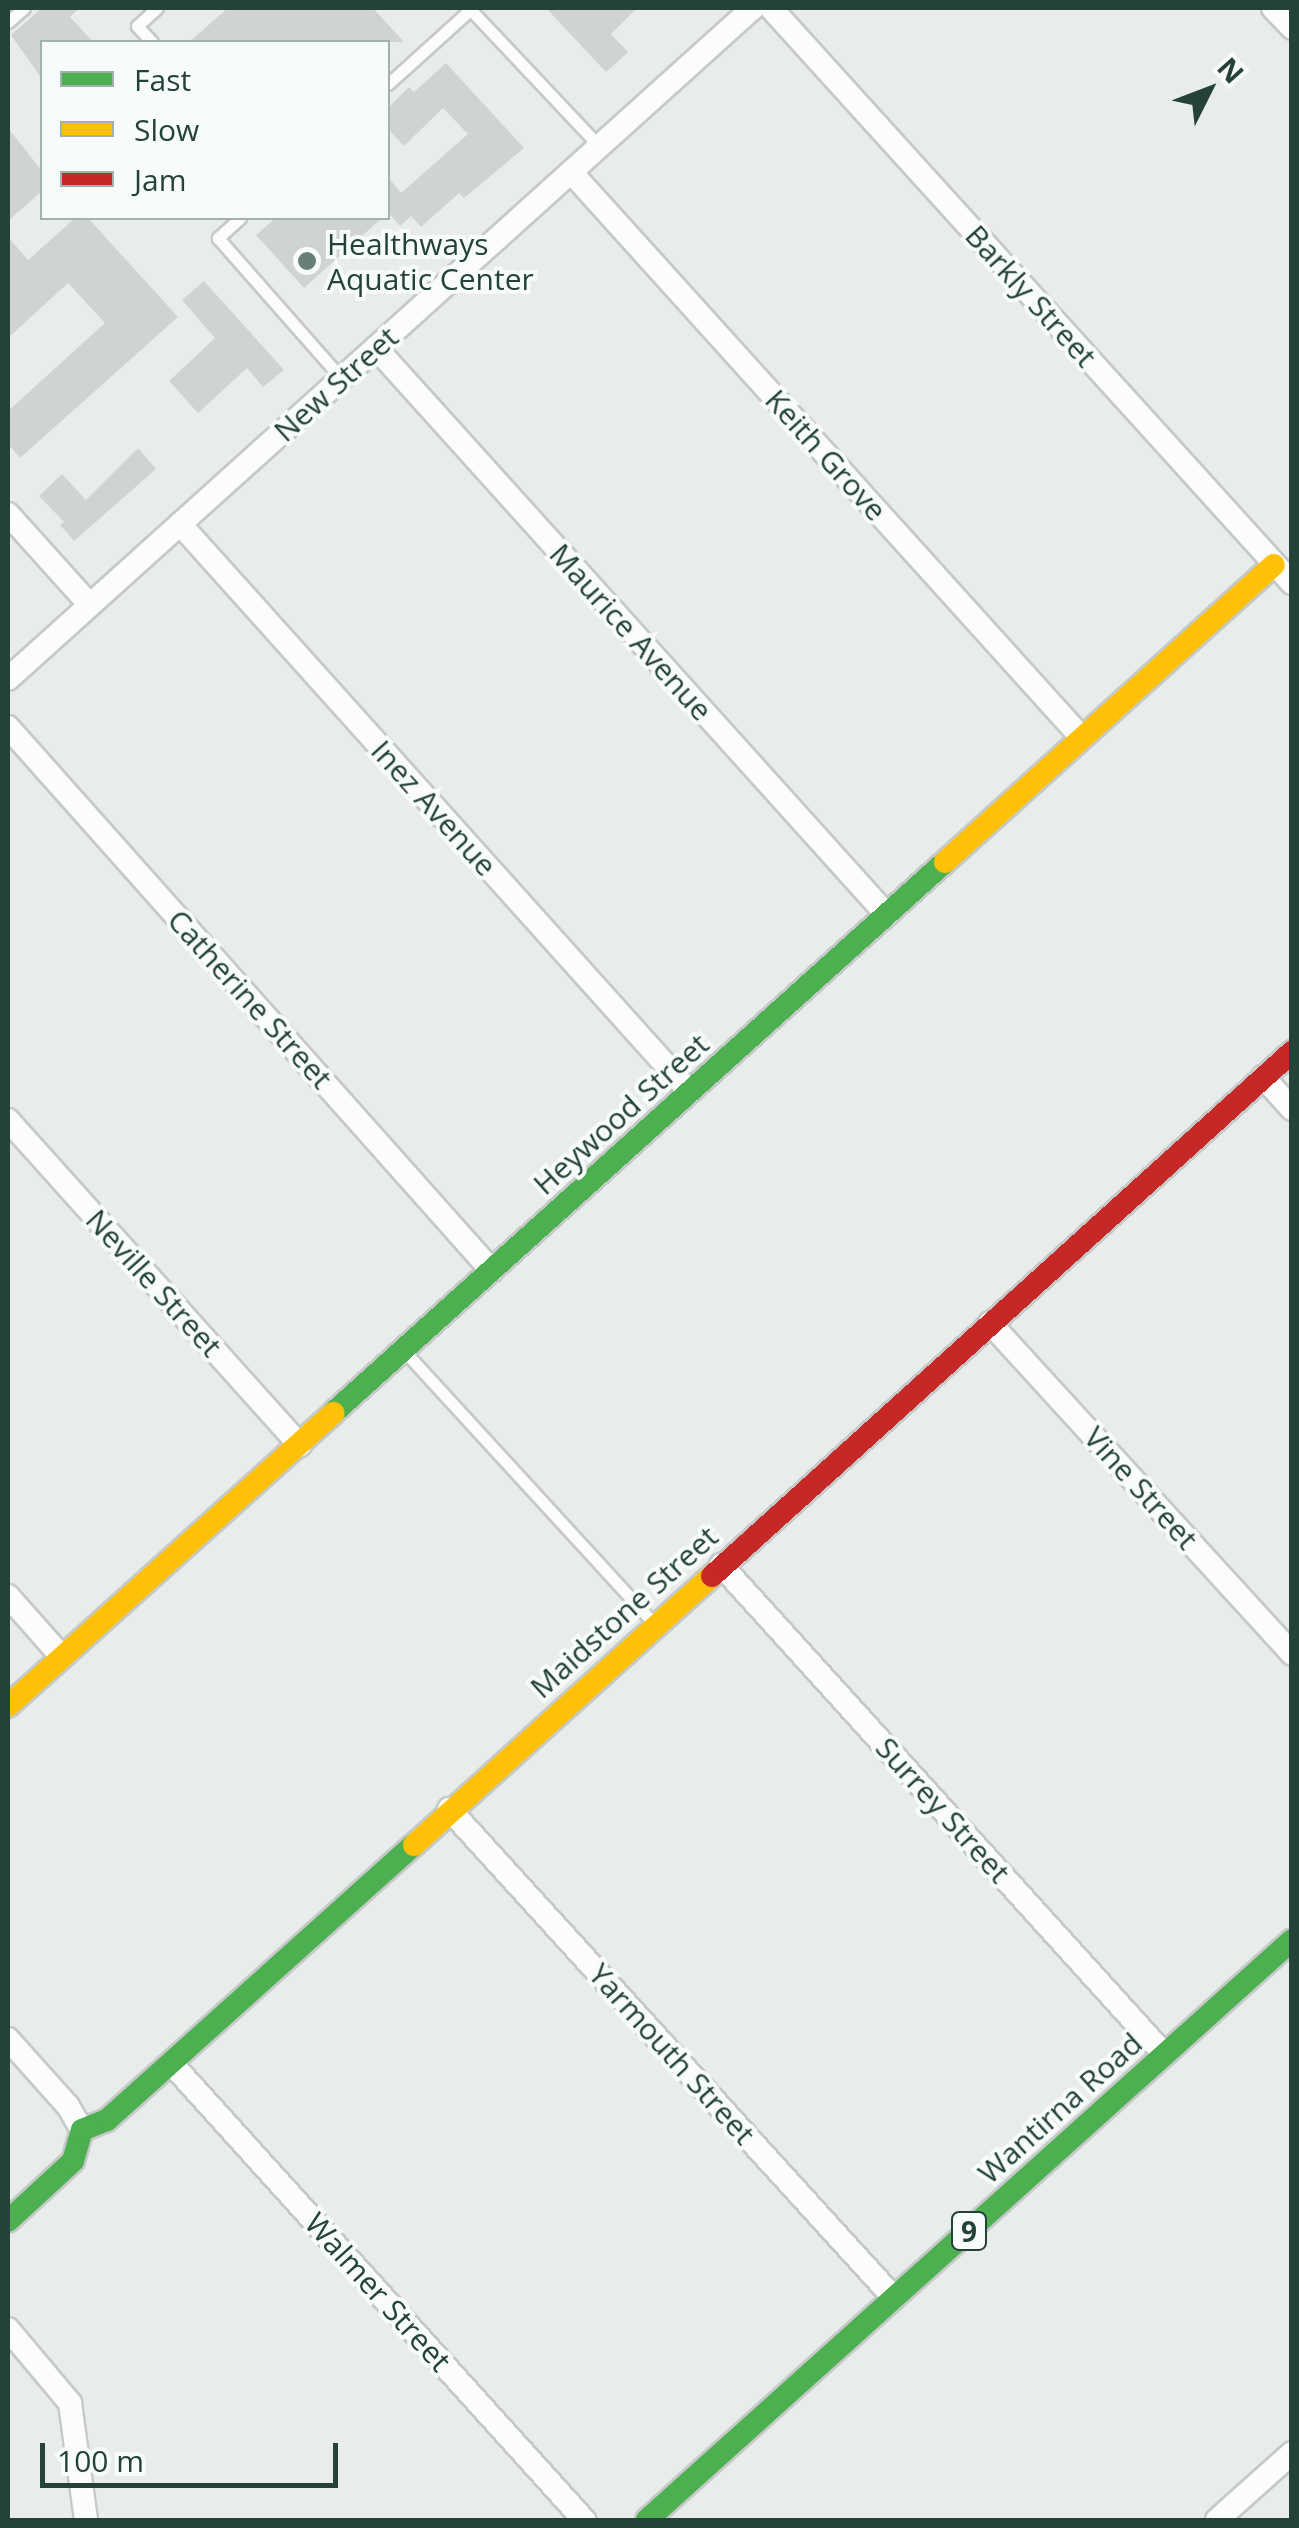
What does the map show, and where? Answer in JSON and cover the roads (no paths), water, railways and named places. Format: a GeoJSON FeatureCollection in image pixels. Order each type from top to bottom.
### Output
{"type":"FeatureCollection","features":[{"type":"Feature","properties":{"kind":"street","name":"New Street"},"geometry":{"type":"LineString","coordinates":[[8,678],[754,8]]}},
{"type":"Feature","properties":{"kind":"street","name":"Barkly Street"},"geometry":{"type":"LineString","coordinates":[[771,8],[1292,584]]}},
{"type":"Feature","properties":{"kind":"street"},"geometry":{"type":"LineString","coordinates":[[1273,8],[1292,28]]}},
{"type":"Feature","properties":{"kind":"street","name":"Keith Grove"},"geometry":{"type":"LineString","coordinates":[[571,172],[1081,737]]}},
{"type":"Feature","properties":{"kind":"street","name":"Maurice Avenue"},"geometry":{"type":"LineString","coordinates":[[376,348],[887,914]]}},
{"type":"Feature","properties":{"kind":"street"},"geometry":{"type":"LineString","coordinates":[[8,514],[90,605]]}},
{"type":"Feature","properties":{"kind":"street","name":"Inez Avenue"},"geometry":{"type":"LineString","coordinates":[[180,524],[690,1092]]}},
{"type":"Feature","properties":{"kind":"street","name":"Heywood Street"},"geometry":{"type":"LineString","coordinates":[[8,1706],[1274,565]]}},
{"type":"Feature","properties":{"kind":"street","name":"Catherine Street"},"geometry":{"type":"LineString","coordinates":[[8,727],[492,1271]]}},
{"type":"Feature","properties":{"kind":"street","name":"Maidstone Street"},"geometry":{"type":"LineString","coordinates":[[82,2130],[108,2120],[172,2064],[449,1809],[1292,1052]]}},
{"type":"Feature","properties":{"kind":"street"},"geometry":{"type":"LineString","coordinates":[[1263,1077],[1292,1109]]}},
{"type":"Feature","properties":{"kind":"street","name":"Neville Street"},"geometry":{"type":"LineString","coordinates":[[8,1120],[300,1445]]}},
{"type":"Feature","properties":{"kind":"street","name":"Vine Street"},"geometry":{"type":"LineString","coordinates":[[990,1322],[1292,1654]]}},
{"type":"Feature","properties":{"kind":"street","name":"Surrey Street"},"geometry":{"type":"LineString","coordinates":[[722,1565],[1164,2054]]}},
{"type":"Feature","properties":{"kind":"street"},"geometry":{"type":"LineString","coordinates":[[8,1596],[62,1656]]}},
{"type":"Feature","properties":{"kind":"street","name":"Yarmouth Street"},"geometry":{"type":"LineString","coordinates":[[449,1809],[894,2298]]}},
{"type":"Feature","properties":{"kind":"street","name":"Wantirna Road"},"geometry":{"type":"LineString","coordinates":[[647,2520],[1292,1940]]}},
{"type":"Feature","properties":{"kind":"street"},"geometry":{"type":"LineString","coordinates":[[8,2039],[68,2106],[82,2130],[72,2162],[8,2220]]}},
{"type":"Feature","properties":{"kind":"street","name":"Walmer Street"},"geometry":{"type":"LineString","coordinates":[[172,2064],[584,2520]]}},
{"type":"Feature","properties":{"kind":"street"},"geometry":{"type":"LineString","coordinates":[[8,2329],[70,2403],[86,2520]]}},
{"type":"Feature","properties":{"kind":"street"},"geometry":{"type":"LineString","coordinates":[[1217,2520],[1292,2453]]}},
{"type":"Feature","properties":{"kind":"lane"},"geometry":{"type":"LineString","coordinates":[[8,22],[24,8]]}},
{"type":"Feature","properties":{"kind":"lane"},"geometry":{"type":"LineString","coordinates":[[150,40],[137,26],[157,8]]}},
{"type":"Feature","properties":{"kind":"lane"},"geometry":{"type":"LineString","coordinates":[[390,82],[470,8],[600,147]]}},
{"type":"Feature","properties":{"kind":"lane"},"geometry":{"type":"LineString","coordinates":[[238,220],[218,238],[342,378]]}},
{"type":"Feature","properties":{"kind":"lane"},"geometry":{"type":"LineString","coordinates":[[404,1350],[655,1625]]}},
{"type":"Feature","properties":{"kind":"place","name":"Healthways Aquatic Center"},"geometry":{"type":"Point","coordinates":[307,261]}}]}
